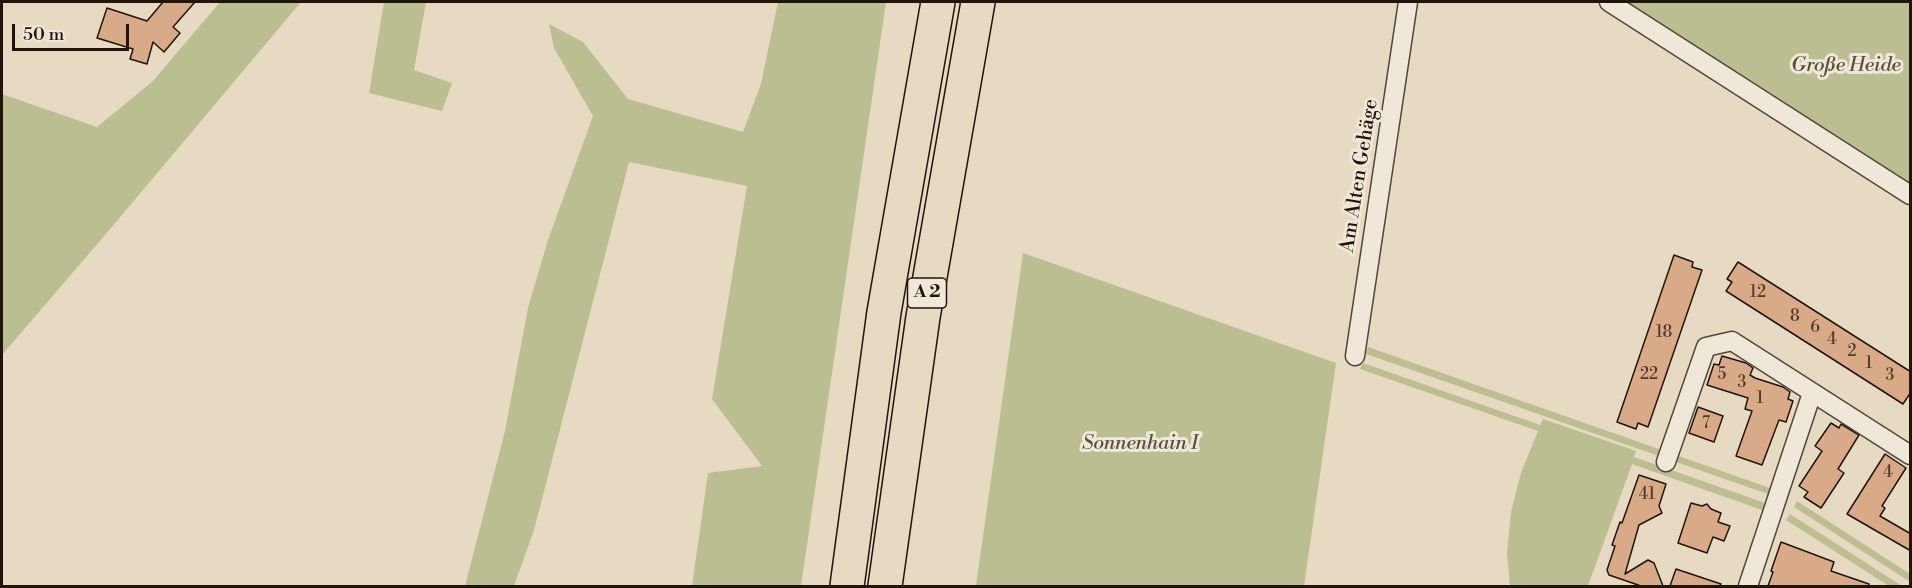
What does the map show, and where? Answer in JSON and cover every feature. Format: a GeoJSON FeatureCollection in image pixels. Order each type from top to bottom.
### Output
{"type":"FeatureCollection","features":[{"type":"Feature","properties":{"kind":"highway","name":"A 2"},"geometry":{"type":"LineString","coordinates":[[847,586],[884,312],[938,2]]}},
{"type":"Feature","properties":{"kind":"highway","name":"A 2"},"geometry":{"type":"LineString","coordinates":[[885,586],[923,317],[978,2]]}},
{"type":"Feature","properties":{"kind":"street","name":"Am Alten Gehäge"},"geometry":{"type":"LineString","coordinates":[[1355,356],[1408,2]]}},
{"type":"Feature","properties":{"kind":"street"},"geometry":{"type":"LineString","coordinates":[[1609,2],[1911,195]]}},
{"type":"Feature","properties":{"kind":"street"},"geometry":{"type":"LineString","coordinates":[[1666,462],[1706,347],[1732,341],[1911,455]]}},
{"type":"Feature","properties":{"kind":"street"},"geometry":{"type":"LineString","coordinates":[[1748,586],[1812,393]]}},
{"type":"Feature","properties":{"kind":"green space"},"geometry":{"type":"Polygon","coordinates":[[[220,2],[301,2],[2,355],[2,94],[97,127],[153,81],[220,2]]]}},
{"type":"Feature","properties":{"kind":"green space"},"geometry":{"type":"Polygon","coordinates":[[[384,2],[426,2],[414,70],[452,83],[442,111],[369,93],[384,2]]]}},
{"type":"Feature","properties":{"kind":"green space"},"geometry":{"type":"Polygon","coordinates":[[[778,2],[886,2],[801,586],[692,586],[708,473],[762,466],[712,399],[747,186],[629,162],[534,530],[514,586],[465,586],[505,431],[528,308],[548,240],[593,116],[554,48],[549,24],[583,42],[628,99],[743,132],[761,84],[778,2]]]}},
{"type":"Feature","properties":{"kind":"green space","name":"Große Heide"},"geometry":{"type":"Polygon","coordinates":[[[1623,2],[1910,2],[1910,186],[1764,89],[1623,2]]]}},
{"type":"Feature","properties":{"kind":"green space","name":"Sonnenhain I"},"geometry":{"type":"Polygon","coordinates":[[[1023,253],[1336,363],[1304,586],[976,586],[1023,253]]]}},
{"type":"Feature","properties":{"kind":"green space"},"geometry":{"type":"Polygon","coordinates":[[[1368,347],[1770,488],[1768,494],[1366,354],[1368,347]]]}},
{"type":"Feature","properties":{"kind":"green space"},"geometry":{"type":"Polygon","coordinates":[[[1363,363],[1540,425],[1543,419],[1636,451],[1634,457],[1765,503],[1762,510],[1632,464],[1588,586],[1510,586],[1507,553],[1511,512],[1521,473],[1538,431],[1360,369],[1363,363]]]}},
{"type":"Feature","properties":{"kind":"green space"},"geometry":{"type":"Polygon","coordinates":[[[1797,501],[1910,574],[1910,582],[1794,507],[1797,501]]]}},
{"type":"Feature","properties":{"kind":"green space"},"geometry":{"type":"Polygon","coordinates":[[[1790,514],[1902,586],[1889,586],[1786,520],[1790,514]]]}},
{"type":"Feature","properties":{"kind":"building"},"geometry":{"type":"Polygon","coordinates":[[[163,2],[195,2],[173,27],[180,33],[164,52],[153,42],[147,64],[130,59],[133,49],[97,38],[107,8],[147,21],[163,2]]]}},
{"type":"Feature","properties":{"kind":"building"},"geometry":{"type":"Polygon","coordinates":[[[1674,255],[1693,262],[1692,267],[1702,270],[1648,427],[1638,423],[1636,429],[1617,422],[1674,255]]]}},
{"type":"Feature","properties":{"kind":"building"},"geometry":{"type":"Polygon","coordinates":[[[1738,262],[1911,372],[1911,392],[1903,404],[1726,291],[1732,282],[1727,279],[1738,262]]]}},
{"type":"Feature","properties":{"kind":"building"},"geometry":{"type":"Polygon","coordinates":[[[1722,356],[1746,363],[1753,368],[1750,375],[1783,387],[1790,392],[1788,399],[1793,401],[1786,422],[1779,420],[1762,465],[1736,456],[1752,411],[1745,409],[1748,398],[1707,385],[1714,364],[1719,365],[1722,356]]]}},
{"type":"Feature","properties":{"kind":"building"},"geometry":{"type":"Polygon","coordinates":[[[1698,407],[1723,416],[1714,442],[1689,433],[1698,407]]]}},
{"type":"Feature","properties":{"kind":"building"},"geometry":{"type":"Polygon","coordinates":[[[1831,423],[1839,428],[1841,424],[1859,435],[1838,469],[1844,473],[1821,508],[1804,497],[1808,492],[1799,486],[1822,451],[1815,446],[1831,423]]]}},
{"type":"Feature","properties":{"kind":"building"},"geometry":{"type":"Polygon","coordinates":[[[1885,454],[1906,468],[1882,506],[1885,508],[1880,516],[1911,534],[1911,551],[1847,514],[1885,454]]]}},
{"type":"Feature","properties":{"kind":"building"},"geometry":{"type":"Polygon","coordinates":[[[1639,475],[1666,484],[1659,506],[1662,513],[1639,525],[1625,574],[1648,560],[1654,563],[1663,586],[1641,586],[1609,575],[1607,570],[1615,546],[1612,545],[1639,475]]]}},
{"type":"Feature","properties":{"kind":"building"},"geometry":{"type":"Polygon","coordinates":[[[1691,503],[1702,506],[1707,504],[1711,509],[1721,513],[1718,522],[1730,526],[1724,541],[1713,537],[1707,553],[1678,543],[1691,503]]]}},
{"type":"Feature","properties":{"kind":"building"},"geometry":{"type":"Polygon","coordinates":[[[1781,542],[1834,562],[1831,571],[1869,584],[1869,586],[1768,586],[1781,542]]]}},
{"type":"Feature","properties":{"kind":"building"},"geometry":{"type":"Polygon","coordinates":[[[1676,569],[1721,584],[1720,586],[1670,586],[1676,569]]]}}]}
